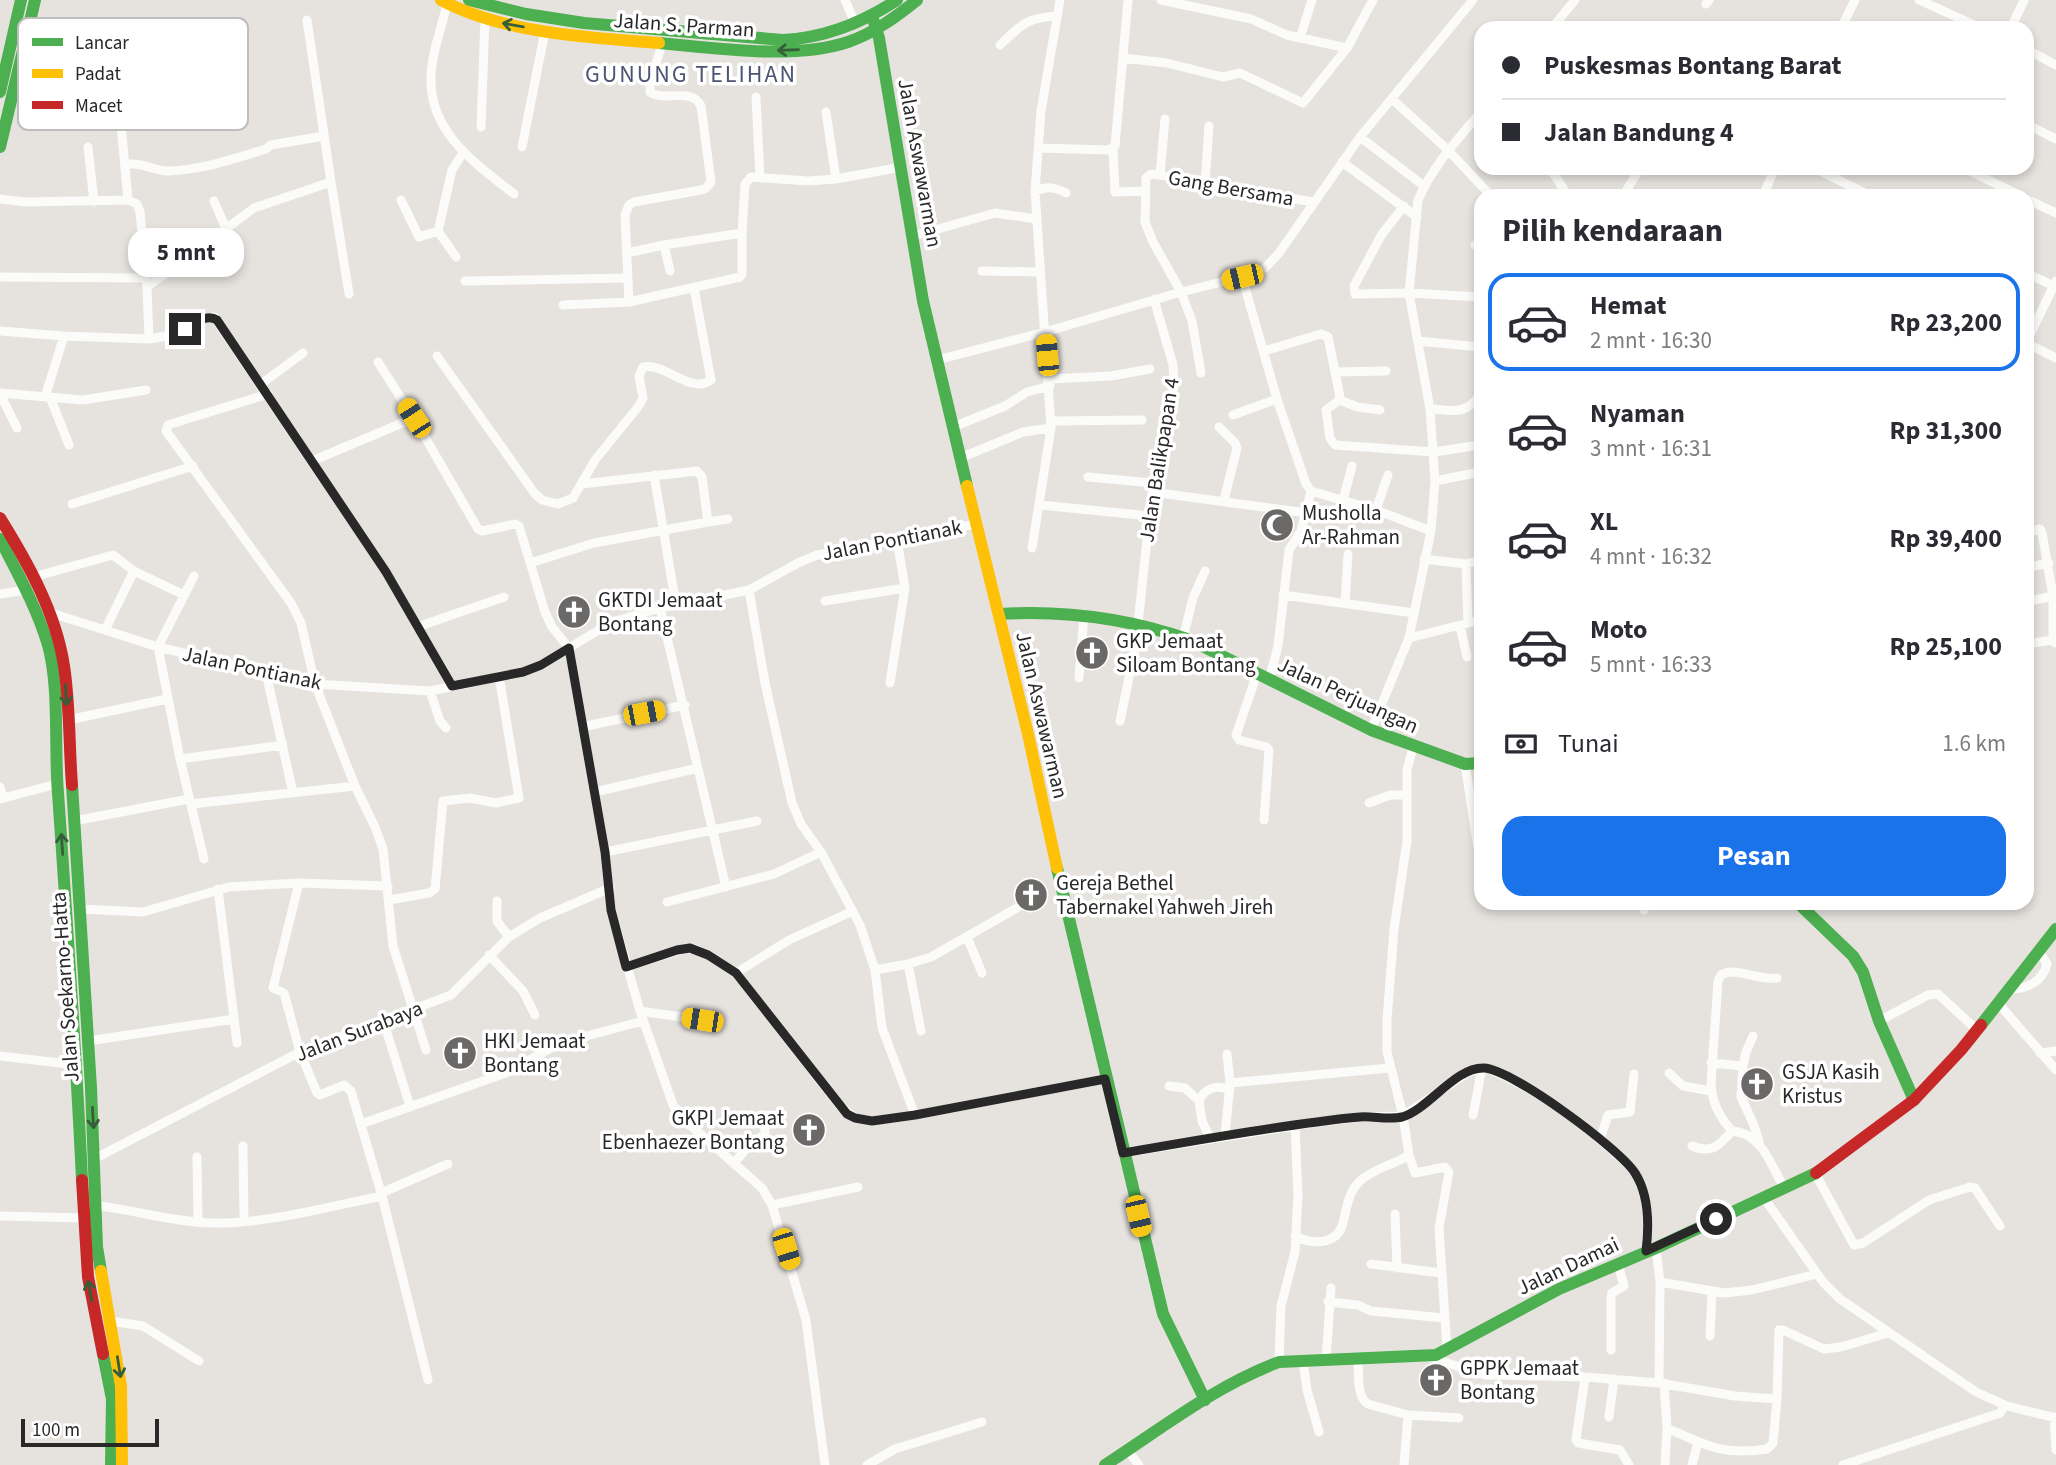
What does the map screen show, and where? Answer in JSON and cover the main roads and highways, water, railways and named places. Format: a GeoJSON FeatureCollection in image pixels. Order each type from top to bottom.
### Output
{"type":"FeatureCollection","features":[{"type":"Feature","properties":{"kind":"place","name":"Musholla Ar-Rahman"},"geometry":{"type":"Point","coordinates":[1277,525]}},
{"type":"Feature","properties":{"kind":"place","name":"GKTDI Jemaat Bontang"},"geometry":{"type":"Point","coordinates":[574,612]}},
{"type":"Feature","properties":{"kind":"place","name":"GKP Jemaat Siloam Bontang"},"geometry":{"type":"Point","coordinates":[1092,653]}},
{"type":"Feature","properties":{"kind":"place","name":"Gereja Bethel Tabernakel Yahweh Jireh"},"geometry":{"type":"Point","coordinates":[1031,895]}},
{"type":"Feature","properties":{"kind":"place","name":"HKI Jemaat Bontang"},"geometry":{"type":"Point","coordinates":[460,1053]}},
{"type":"Feature","properties":{"kind":"place","name":"GSJA Kasih Kristus"},"geometry":{"type":"Point","coordinates":[1757,1084]}},
{"type":"Feature","properties":{"kind":"place","name":"GKPI Jemaat Ebenhaezer Bontang"},"geometry":{"type":"Point","coordinates":[809,1130]}},
{"type":"Feature","properties":{"kind":"place","name":"GPPK Jemaat Bontang"},"geometry":{"type":"Point","coordinates":[1436,1380]}},
{"type":"Feature","properties":{"kind":"district","name":"GUNUNG TELIHAN"},"geometry":{"type":"Point","coordinates":[691,74]}}]}
